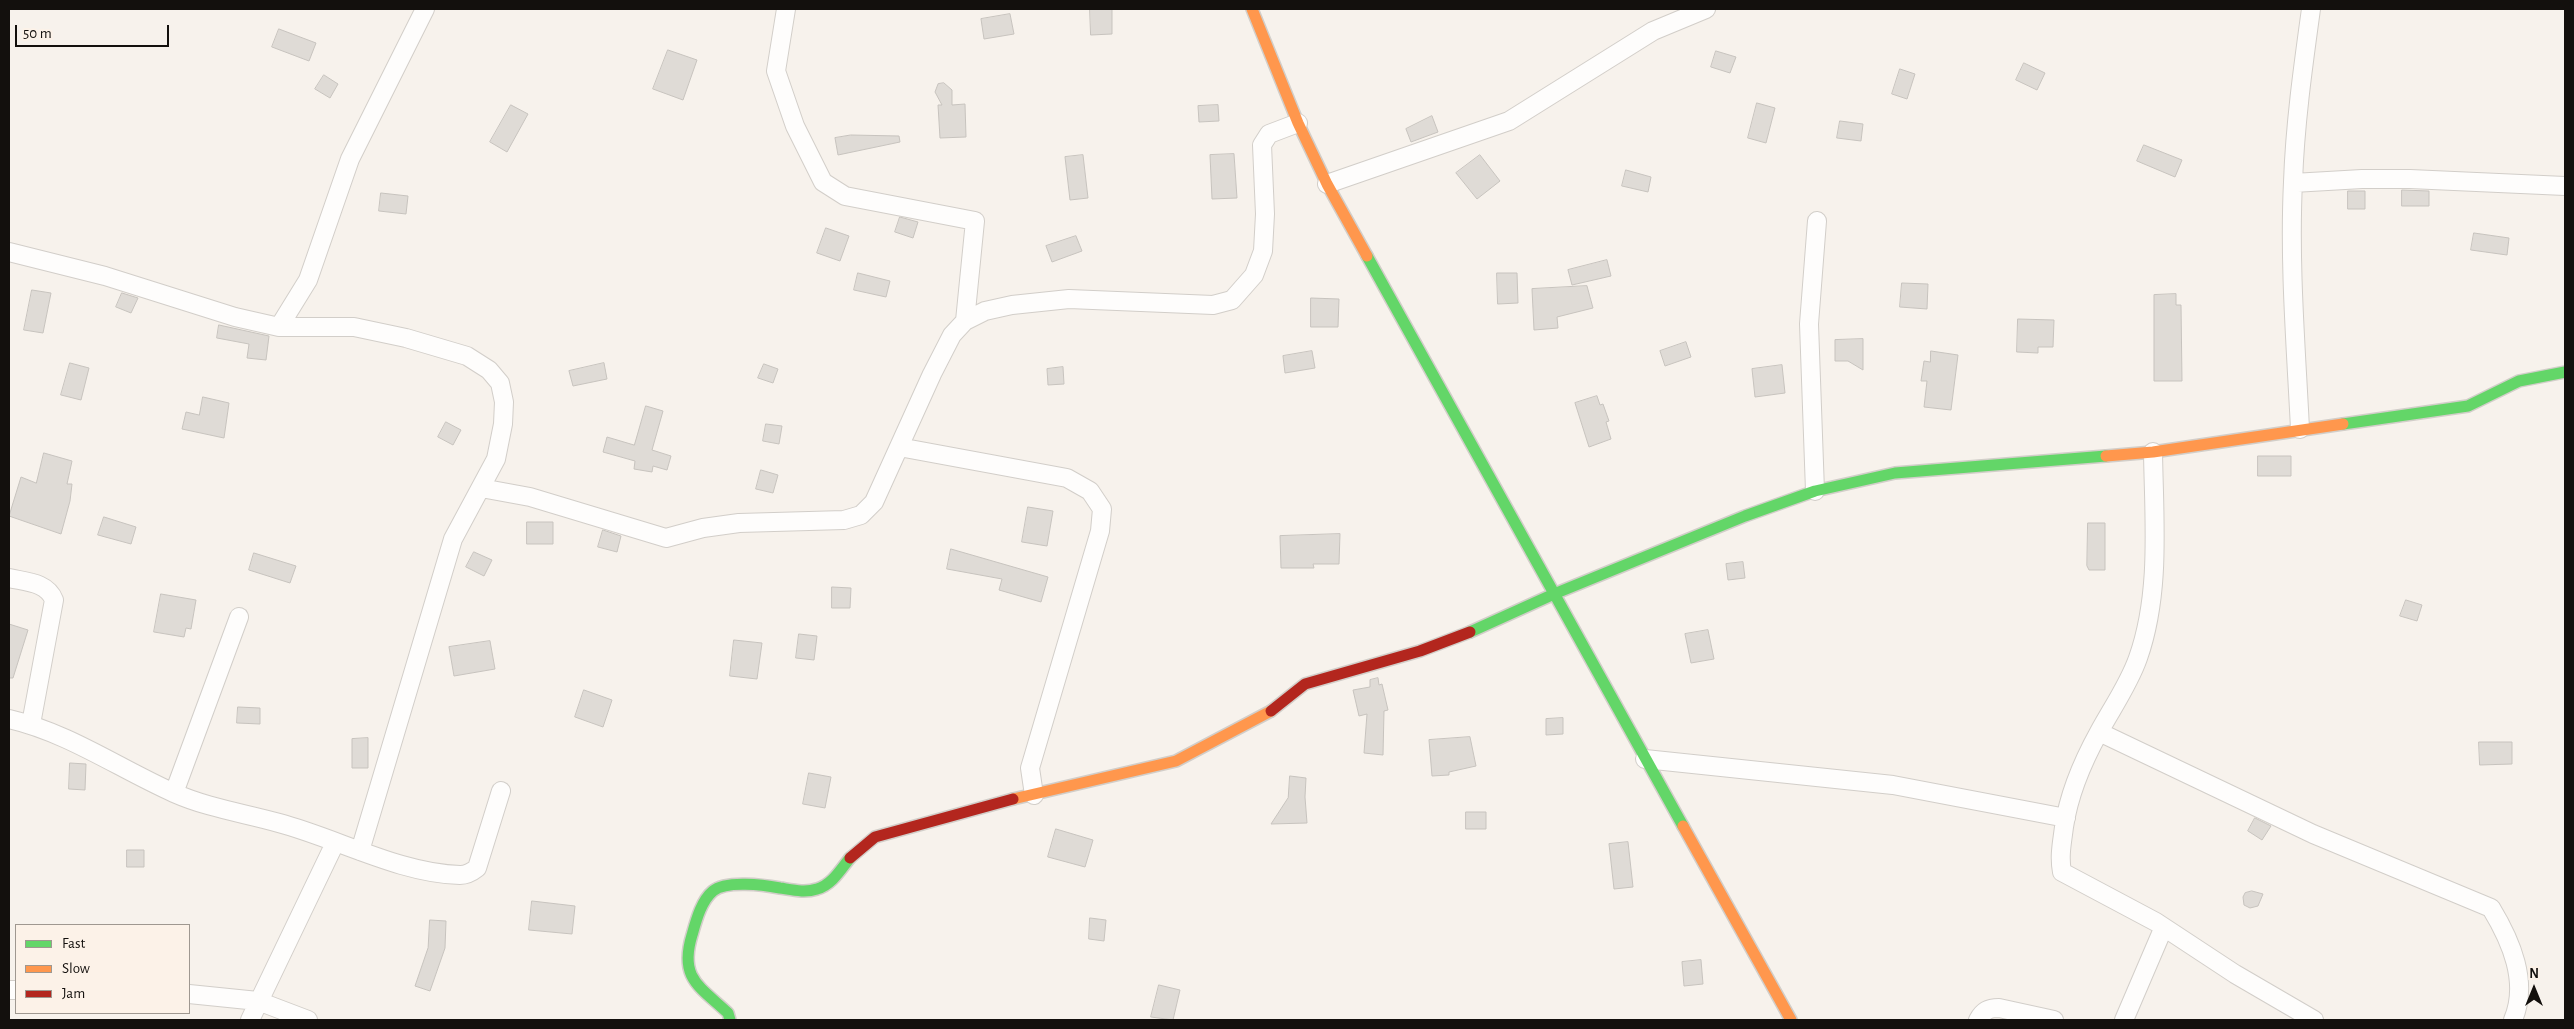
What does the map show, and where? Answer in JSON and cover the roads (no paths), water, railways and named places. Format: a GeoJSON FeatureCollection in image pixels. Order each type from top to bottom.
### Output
{"type":"FeatureCollection","features":[{"type":"Feature","properties":{"kind":"street"},"geometry":{"type":"LineString","coordinates":[[279,327],[308,280],[350,159],[425,9]]}},
{"type":"Feature","properties":{"kind":"street"},"geometry":{"type":"LineString","coordinates":[[786,9],[776,71],[795,126],[823,182],[846,196],[975,221],[965,321]]}},
{"type":"Feature","properties":{"kind":"street"},"geometry":{"type":"LineString","coordinates":[[1252,9],[1298,123],[1327,184],[1791,1020]]}},
{"type":"Feature","properties":{"kind":"street"},"geometry":{"type":"LineString","coordinates":[[1327,184],[1509,121],[1653,31],[1706,9]]}},
{"type":"Feature","properties":{"kind":"street"},"geometry":{"type":"LineString","coordinates":[[2300,428],[2292,269],[2293,183],[2297,113],[2311,9]]}},
{"type":"Feature","properties":{"kind":"street"},"geometry":{"type":"LineString","coordinates":[[481,488],[508,492],[556,504],[666,538],[703,528],[739,523],[844,520],[861,515],[874,502],[932,374],[952,335],[965,321],[985,311],[1012,305],[1070,299],[1213,305],[1232,300],[1254,275],[1262,251],[1265,214],[1262,145],[1269,134],[1298,123]]}},
{"type":"Feature","properties":{"kind":"street"},"geometry":{"type":"LineString","coordinates":[[2293,183],[2362,178],[2410,178],[2565,186]]}},
{"type":"Feature","properties":{"kind":"street"},"geometry":{"type":"LineString","coordinates":[[1815,491],[1809,324],[1817,221]]}},
{"type":"Feature","properties":{"kind":"street"},"geometry":{"type":"LineString","coordinates":[[9,252],[105,276],[236,317],[279,327],[354,327],[380,332],[467,356],[489,370],[500,383],[504,402],[503,424],[496,459],[453,539],[360,850]]}},
{"type":"Feature","properties":{"kind":"street"},"geometry":{"type":"LineString","coordinates":[[730,1020],[728,1013],[691,978],[686,955],[696,920],[705,901],[714,890],[739,884],[771,886],[805,892],[819,889],[831,881],[853,854],[875,836],[971,809],[1176,761],[1274,709],[1305,684],[1428,648],[1478,629],[1554,594],[1745,516],[1815,491],[1896,473],[2153,452],[2300,428],[2431,414],[2468,406],[2519,381],[2565,372]]}},
{"type":"Feature","properties":{"kind":"street"},"geometry":{"type":"LineString","coordinates":[[899,447],[1067,478],[1090,491],[1102,509],[1100,531],[1030,768],[1034,795]]}},
{"type":"Feature","properties":{"kind":"street"},"geometry":{"type":"LineString","coordinates":[[2153,452],[2155,552],[2148,626],[2138,659],[2083,762],[2066,818],[2059,858],[2062,872],[2156,922],[2163,929],[2235,974],[2314,1020]]}},
{"type":"Feature","properties":{"kind":"street"},"geometry":{"type":"LineString","coordinates":[[9,578],[42,585],[50,590],[54,600],[32,724]]}},
{"type":"Feature","properties":{"kind":"street"},"geometry":{"type":"LineString","coordinates":[[174,793],[239,617]]}},
{"type":"Feature","properties":{"kind":"street"},"geometry":{"type":"LineString","coordinates":[[9,718],[32,724],[69,739],[174,793],[221,810],[280,823],[335,843],[416,868],[462,876],[472,873],[477,868],[501,792]]}},
{"type":"Feature","properties":{"kind":"street"},"geometry":{"type":"LineString","coordinates":[[2099,732],[2313,834],[2491,908],[2506,932],[2519,970],[2517,1011],[2513,1020]]}},
{"type":"Feature","properties":{"kind":"street"},"geometry":{"type":"LineString","coordinates":[[1645,759],[1893,785],[2066,818]]}},
{"type":"Feature","properties":{"kind":"street"},"geometry":{"type":"LineString","coordinates":[[250,1020],[335,843]]}},
{"type":"Feature","properties":{"kind":"street"},"geometry":{"type":"LineString","coordinates":[[2124,1020],[2163,929]]}},
{"type":"Feature","properties":{"kind":"street"},"geometry":{"type":"LineString","coordinates":[[190,994],[258,1001],[308,1020]]}},
{"type":"Feature","properties":{"kind":"street"},"geometry":{"type":"LineString","coordinates":[[1978,1020],[1982,1013],[1989,1008],[1999,1008],[2054,1020]]}}]}
